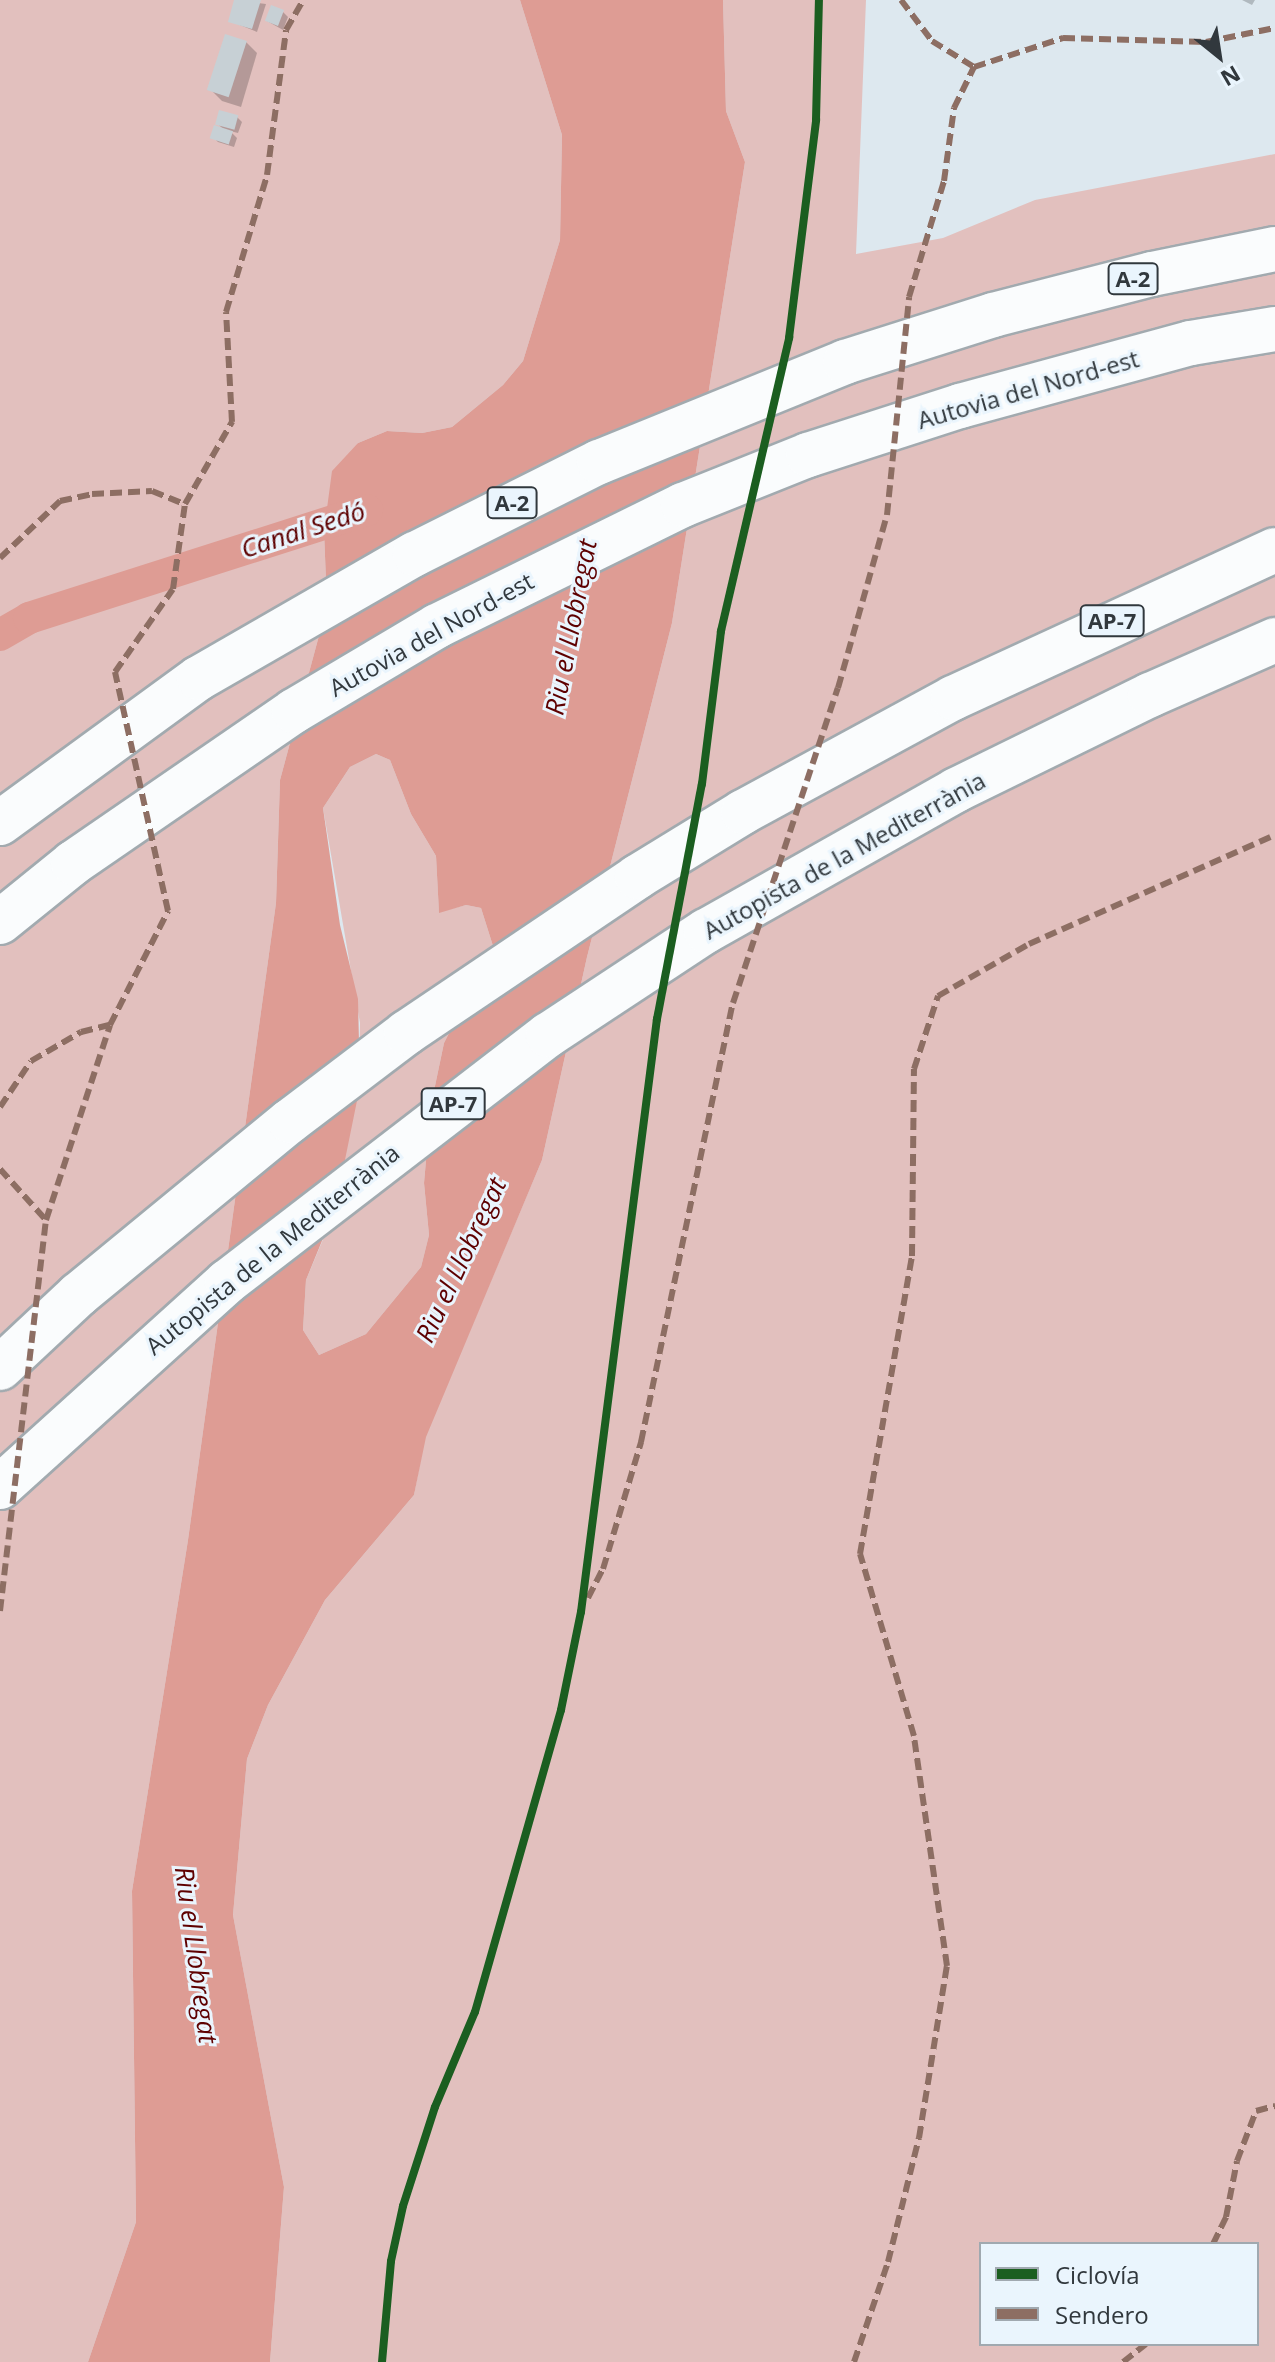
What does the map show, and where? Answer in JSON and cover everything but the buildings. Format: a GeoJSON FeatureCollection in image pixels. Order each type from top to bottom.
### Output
{"type":"FeatureCollection","features":[{"type":"Feature","properties":{"kind":"highway","name":"A-2"},"geometry":{"type":"LineString","coordinates":[[0,823],[69,769],[199,678],[506,506],[692,421],[845,362],[993,315],[1152,274],[1275,249]]}},
{"type":"Feature","properties":{"kind":"highway","name":"Autovia del Nord-est"},"geometry":{"type":"LineString","coordinates":[[0,922],[73,863],[294,711],[437,626],[683,505],[808,455],[960,406],[1191,343],[1275,329]]}},
{"type":"Feature","properties":{"kind":"highway","name":"AP-7"},"geometry":{"type":"LineString","coordinates":[[0,1368],[174,1215],[406,1033],[650,868],[953,698],[1275,550]]}},
{"type":"Feature","properties":{"kind":"highway","name":"Autopista de la Mediterrània"},"geometry":{"type":"LineString","coordinates":[[0,1487],[227,1282],[456,1102],[706,931],[956,790],[1150,695],[1275,640]]}},
{"type":"Feature","properties":{"kind":"shaded area"},"geometry":{"type":"Polygon","coordinates":[[[0,0],[520,0],[562,135],[560,240],[523,361],[503,385],[452,427],[422,433],[387,431],[358,443],[329,502],[324,531],[327,606],[280,780],[276,903],[188,1540],[132,1891],[136,2222],[88,2362],[0,2362],[0,0]]]}},
{"type":"Feature","properties":{"kind":"shaded area"},"geometry":{"type":"Polygon","coordinates":[[[723,0],[866,0],[856,254],[943,238],[1035,200],[1275,154],[1275,2362],[270,2362],[284,2187],[233,1915],[247,1759],[268,1705],[325,1600],[414,1495],[425,1437],[542,1160],[587,957],[672,623],[745,162],[726,111],[723,0]]]}},
{"type":"Feature","properties":{"kind":"shaded area"},"geometry":{"type":"Polygon","coordinates":[[[376,754],[390,760],[411,814],[436,856],[439,912],[466,905],[481,908],[493,946],[444,1043],[431,1105],[424,1183],[429,1235],[421,1267],[366,1334],[319,1355],[303,1330],[306,1280],[329,1225],[359,1068],[360,1023],[323,808],[350,767],[376,754]]]}},
{"type":"Feature","properties":{"kind":"water","name":"Riu el Llobregat"},"geometry":{"type":"Polygon","coordinates":[[[520,0],[723,0],[726,111],[745,162],[672,623],[587,957],[542,1160],[426,1437],[414,1495],[325,1600],[268,1705],[247,1759],[233,1915],[284,2187],[270,2362],[88,2362],[136,2222],[132,1891],[188,1540],[276,903],[280,780],[327,606],[324,531],[332,471],[358,443],[387,431],[422,433],[452,427],[503,385],[523,361],[560,240],[562,135],[520,0]],[[376,754],[350,767],[323,808],[340,925],[358,999],[360,1086],[335,1209],[306,1280],[303,1330],[319,1355],[366,1334],[421,1267],[429,1235],[424,1183],[431,1105],[444,1043],[493,946],[481,908],[466,905],[439,913],[436,856],[411,814],[390,760],[376,754]]]}},
{"type":"Feature","properties":{"kind":"waterway","name":"Canal Sedó"},"geometry":{"type":"LineString","coordinates":[[0,635],[29,618],[367,510]]}},
{"type":"Feature","properties":{"kind":"marked path"},"geometry":{"type":"LineString","coordinates":[[0,1611],[46,1220],[110,1025],[168,911],[115,672],[173,589],[185,504],[232,422],[226,312],[267,175],[286,30],[303,0]]}},
{"type":"Feature","properties":{"kind":"marked path"},"geometry":{"type":"LineString","coordinates":[[901,0],[932,41],[974,67]]}},
{"type":"Feature","properties":{"kind":"marked path"},"geometry":{"type":"LineString","coordinates":[[588,1598],[603,1569],[641,1442],[733,1003],[838,688],[887,515],[909,297],[944,181],[954,108],[974,67],[1063,38],[1206,42],[1275,28]]}},
{"type":"Feature","properties":{"kind":"marked path"},"geometry":{"type":"LineString","coordinates":[[0,558],[60,501],[92,494],[152,491],[185,504]]}},
{"type":"Feature","properties":{"kind":"marked path"},"geometry":{"type":"LineString","coordinates":[[854,2362],[888,2262],[919,2138],[947,1966],[914,1736],[860,1554],[912,1256],[914,1069],[938,996],[1029,944],[1275,835]]}},
{"type":"Feature","properties":{"kind":"marked path"},"geometry":{"type":"LineString","coordinates":[[0,1107],[31,1061],[81,1032],[110,1025]]}},
{"type":"Feature","properties":{"kind":"marked path"},"geometry":{"type":"LineString","coordinates":[[0,1169],[46,1220]]}},
{"type":"Feature","properties":{"kind":"marked path"},"geometry":{"type":"LineString","coordinates":[[1214,2242],[1226,2217],[1237,2161],[1256,2111],[1275,2106]]}},
{"type":"Feature","properties":{"kind":"marked path"},"geometry":{"type":"LineString","coordinates":[[1123,2362],[1143,2346]]}},
{"type":"Feature","properties":{"kind":"cycle path"},"geometry":{"type":"LineString","coordinates":[[382,2362],[391,2261],[403,2206],[435,2107],[475,2012],[561,1710],[581,1612],[657,1019],[702,784],[721,631],[789,338],[816,120],[819,0]]}}]}
